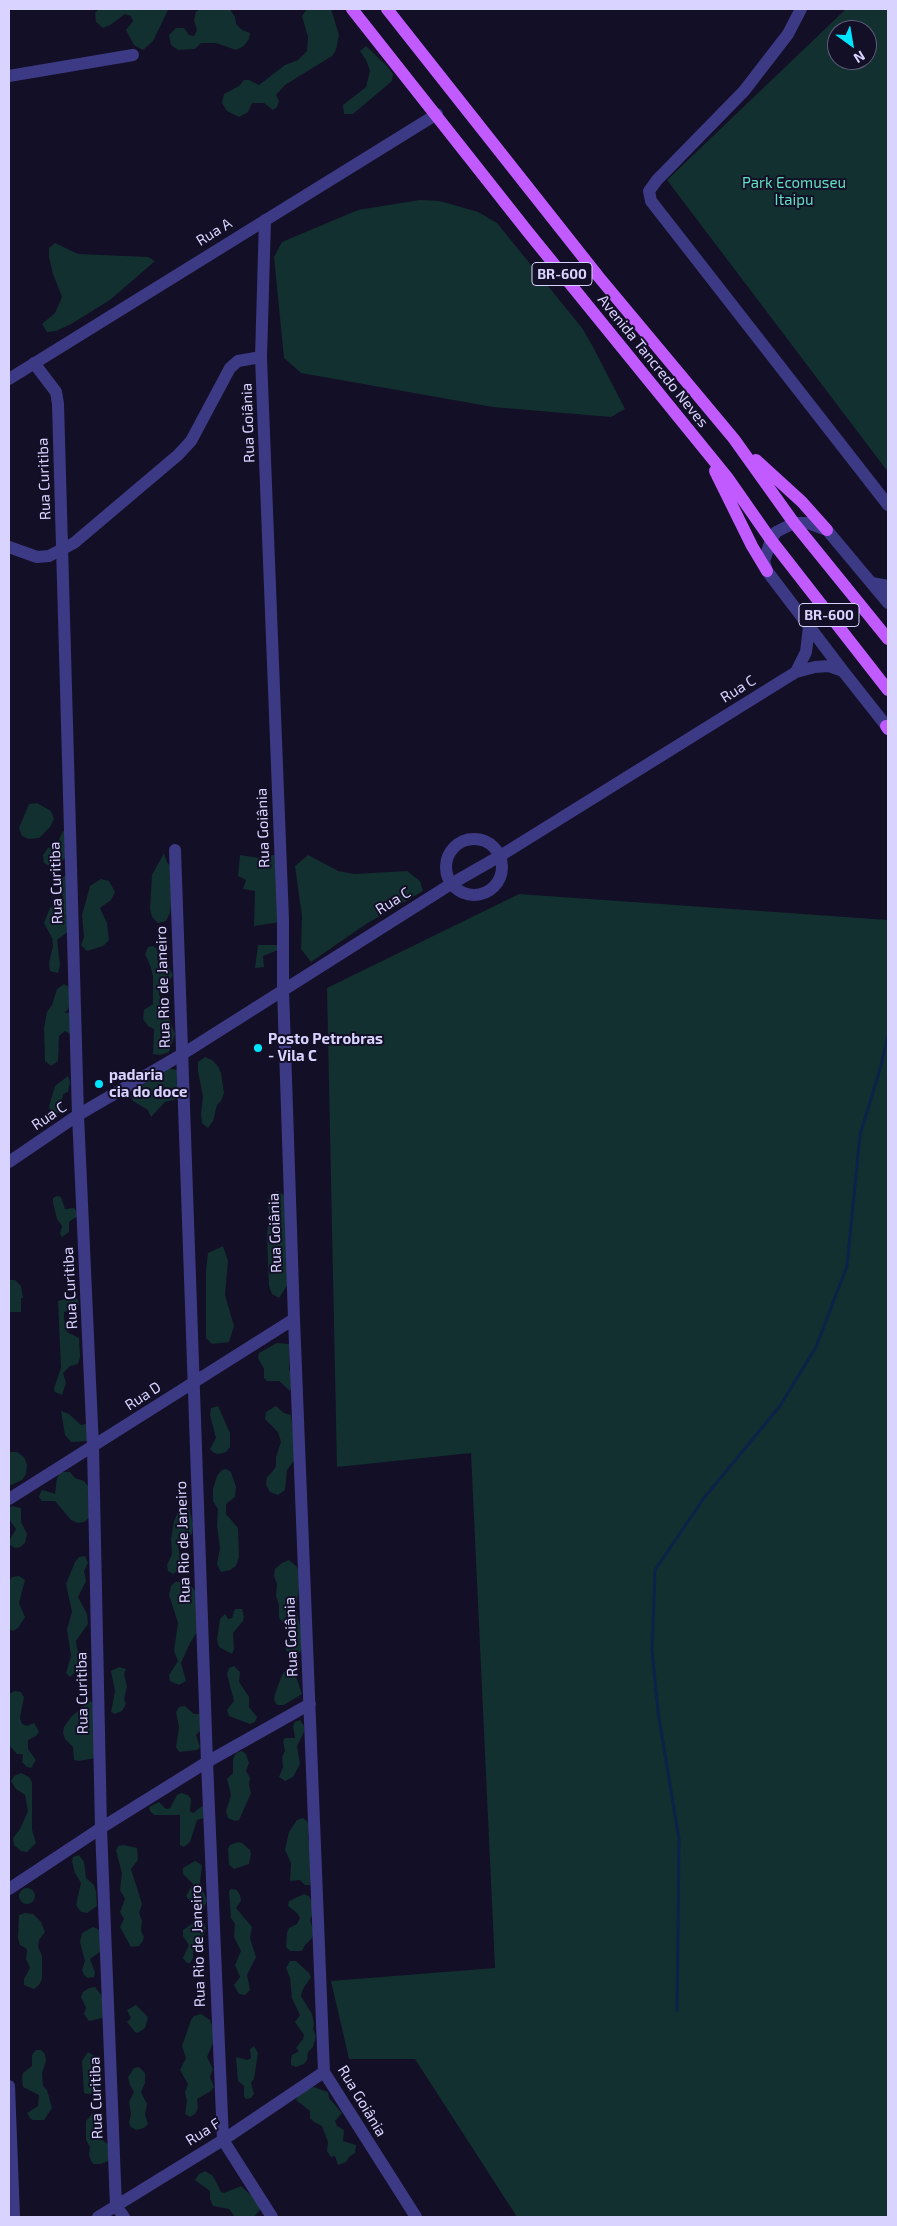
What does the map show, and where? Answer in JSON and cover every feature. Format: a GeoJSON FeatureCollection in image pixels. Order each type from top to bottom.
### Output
{"type":"FeatureCollection","features":[{"type":"Feature","properties":{"kind":"main road","name":"Avenida Tancredo Neves"},"geometry":{"type":"LineString","coordinates":[[352,9],[437,114],[534,240],[726,477],[771,540],[888,690]]}},
{"type":"Feature","properties":{"kind":"main road","name":"Avenida Tancredo Neves"},"geometry":{"type":"LineString","coordinates":[[387,9],[598,276],[734,439],[794,523],[888,639]]}},
{"type":"Feature","properties":{"kind":"main road"},"geometry":{"type":"LineString","coordinates":[[734,439],[802,502],[827,530]]}},
{"type":"Feature","properties":{"kind":"main road"},"geometry":{"type":"LineString","coordinates":[[707,455],[767,572]]}},
{"type":"Feature","properties":{"kind":"street"},"geometry":{"type":"LineString","coordinates":[[801,9],[788,34],[744,91],[649,190],[651,201],[888,505]]}},
{"type":"Feature","properties":{"kind":"street"},"geometry":{"type":"LineString","coordinates":[[9,76],[133,54]]}},
{"type":"Feature","properties":{"kind":"street","name":"Rua A"},"geometry":{"type":"LineString","coordinates":[[9,379],[437,114]]}},
{"type":"Feature","properties":{"kind":"street","name":"Rua Goiânia"},"geometry":{"type":"LineString","coordinates":[[265,220],[261,357],[283,919],[282,989],[294,1319],[324,2072],[416,2217]]}},
{"type":"Feature","properties":{"kind":"street"},"geometry":{"type":"LineString","coordinates":[[9,547],[37,557],[49,556],[62,551],[170,461],[191,441],[230,368],[238,361],[261,357]]}},
{"type":"Feature","properties":{"kind":"street","name":"Rua Curitiba"},"geometry":{"type":"LineString","coordinates":[[34,363],[56,392],[58,404],[78,1115],[93,1447],[101,1828],[116,2206]]}},
{"type":"Feature","properties":{"kind":"street"},"geometry":{"type":"LineString","coordinates":[[887,728],[767,572],[764,561],[771,540],[776,532],[794,523],[808,523],[827,530],[888,603]]}},
{"type":"Feature","properties":{"kind":"street"},"geometry":{"type":"LineString","coordinates":[[872,583],[888,586]]}},
{"type":"Feature","properties":{"kind":"street"},"geometry":{"type":"LineString","coordinates":[[796,672],[806,652],[809,627]]}},
{"type":"Feature","properties":{"kind":"street","name":"Rua C"},"geometry":{"type":"LineString","coordinates":[[9,1162],[78,1115],[181,1055],[282,989],[796,672],[815,667],[829,666],[842,671]]}},
{"type":"Feature","properties":{"kind":"street"},"geometry":{"type":"LineString","coordinates":[[471,839],[485,841],[496,849],[500,856],[501,875],[489,891],[470,895],[457,890],[451,884],[446,874],[447,860],[450,854],[459,844],[471,839]]}},
{"type":"Feature","properties":{"kind":"street","name":"Rua Rio de Janeiro"},"geometry":{"type":"LineString","coordinates":[[175,850],[207,1762],[223,2140]]}},
{"type":"Feature","properties":{"kind":"street","name":"Rua D"},"geometry":{"type":"LineString","coordinates":[[9,1499],[294,1319]]}},
{"type":"Feature","properties":{"kind":"street"},"geometry":{"type":"LineString","coordinates":[[9,1889],[101,1828],[207,1762],[310,1704]]}},
{"type":"Feature","properties":{"kind":"street","name":"Rua F"},"geometry":{"type":"LineString","coordinates":[[98,2217],[223,2140],[324,2072]]}},
{"type":"Feature","properties":{"kind":"street"},"geometry":{"type":"LineString","coordinates":[[9,2086],[14,2217]]}},
{"type":"Feature","properties":{"kind":"street"},"geometry":{"type":"LineString","coordinates":[[223,2140],[272,2217]]}},
{"type":"Feature","properties":{"kind":"street"},"geometry":{"type":"LineString","coordinates":[[116,2206],[124,2217]]}},
{"type":"Feature","properties":{"kind":"green space"},"geometry":{"type":"Polygon","coordinates":[[[99,9],[168,10],[153,41],[143,50],[134,45],[126,30],[133,21],[131,16],[125,14],[103,28],[96,22],[95,13],[99,9]]]}},
{"type":"Feature","properties":{"kind":"green space"},"geometry":{"type":"Polygon","coordinates":[[[200,9],[230,9],[235,17],[236,24],[242,30],[250,33],[249,39],[244,46],[236,50],[216,43],[201,43],[195,49],[178,50],[171,45],[169,35],[176,28],[184,28],[189,35],[194,36],[197,30],[194,20],[196,12],[200,9]]]}},
{"type":"Feature","properties":{"kind":"green space"},"geometry":{"type":"Polygon","coordinates":[[[307,9],[331,9],[339,35],[336,50],[332,56],[285,85],[276,95],[279,101],[277,107],[273,110],[264,103],[252,103],[248,112],[239,117],[227,111],[222,103],[224,94],[239,86],[244,80],[249,80],[259,85],[285,65],[298,60],[307,51],[308,37],[302,16],[307,9]]]}},
{"type":"Feature","properties":{"kind":"green space","name":"Park Ecomuseu Itaipu"},"geometry":{"type":"Polygon","coordinates":[[[846,9],[888,9],[888,472],[667,180],[827,27],[827,70],[877,70],[877,20],[834,20],[846,9]]]}},
{"type":"Feature","properties":{"kind":"green space"},"geometry":{"type":"Polygon","coordinates":[[[366,46],[393,74],[392,81],[353,114],[344,114],[343,105],[366,87],[370,71],[360,51],[366,46]]]}},
{"type":"Feature","properties":{"kind":"green space"},"geometry":{"type":"Polygon","coordinates":[[[420,200],[440,201],[478,212],[497,223],[582,328],[625,409],[611,417],[493,407],[301,373],[284,358],[274,257],[282,242],[358,210],[420,200]]]}},
{"type":"Feature","properties":{"kind":"green space"},"geometry":{"type":"Polygon","coordinates":[[[55,243],[78,254],[148,257],[155,261],[110,300],[71,324],[56,331],[47,332],[42,324],[55,313],[62,297],[49,257],[49,248],[55,243]]]}},
{"type":"Feature","properties":{"kind":"green space"},"geometry":{"type":"Polygon","coordinates":[[[37,803],[51,811],[54,819],[50,827],[39,838],[29,839],[22,836],[19,828],[29,804],[37,803]]]}},
{"type":"Feature","properties":{"kind":"green space"},"geometry":{"type":"Polygon","coordinates":[[[63,831],[68,833],[65,859],[52,867],[44,863],[43,855],[48,848],[56,846],[63,831]]]}},
{"type":"Feature","properties":{"kind":"green space"},"geometry":{"type":"Polygon","coordinates":[[[164,853],[167,862],[172,868],[172,897],[170,913],[166,921],[158,923],[152,917],[150,909],[152,875],[164,853]]]}},
{"type":"Feature","properties":{"kind":"green space"},"geometry":{"type":"Polygon","coordinates":[[[279,854],[280,922],[254,926],[255,891],[243,889],[246,880],[238,876],[240,855],[259,858],[279,854]]]}},
{"type":"Feature","properties":{"kind":"green space"},"geometry":{"type":"Polygon","coordinates":[[[308,855],[338,871],[354,874],[407,871],[420,881],[423,891],[366,924],[311,962],[301,949],[302,916],[295,866],[308,855]]]}},
{"type":"Feature","properties":{"kind":"green space"},"geometry":{"type":"Polygon","coordinates":[[[64,876],[70,877],[70,930],[57,940],[60,965],[58,973],[50,971],[52,938],[44,923],[50,908],[58,904],[63,897],[60,881],[64,876]]]}},
{"type":"Feature","properties":{"kind":"green space"},"geometry":{"type":"Polygon","coordinates":[[[101,879],[109,881],[115,892],[111,900],[100,908],[107,923],[109,940],[103,946],[87,951],[81,945],[84,937],[82,915],[90,886],[101,879]]]}},
{"type":"Feature","properties":{"kind":"green space"},"geometry":{"type":"Polygon","coordinates":[[[519,894],[888,920],[888,2217],[517,2217],[415,2059],[349,2059],[331,1981],[495,1968],[471,1453],[337,1467],[327,988],[519,894]]]}},
{"type":"Feature","properties":{"kind":"green space"},"geometry":{"type":"Polygon","coordinates":[[[258,945],[281,945],[278,950],[263,956],[264,967],[255,968],[258,945]]]}},
{"type":"Feature","properties":{"kind":"green space"},"geometry":{"type":"Polygon","coordinates":[[[153,946],[158,952],[157,960],[169,968],[173,975],[169,982],[159,986],[159,995],[175,1034],[169,1052],[160,1055],[153,1054],[154,1029],[148,1026],[143,1019],[144,1010],[153,1004],[153,976],[145,954],[148,947],[153,946]]]}},
{"type":"Feature","properties":{"kind":"green space"},"geometry":{"type":"Polygon","coordinates":[[[64,984],[71,988],[74,1004],[64,1013],[72,1012],[70,1034],[65,1031],[59,1036],[58,1061],[51,1066],[45,1061],[44,1028],[47,1012],[52,1005],[57,989],[64,984]]]}},
{"type":"Feature","properties":{"kind":"green space"},"geometry":{"type":"Polygon","coordinates":[[[205,1057],[212,1060],[218,1066],[224,1093],[217,1105],[213,1121],[208,1128],[202,1123],[203,1097],[198,1071],[198,1062],[205,1057]]]}},
{"type":"Feature","properties":{"kind":"green space"},"geometry":{"type":"Polygon","coordinates":[[[168,1068],[177,1070],[179,1102],[177,1099],[165,1102],[151,1117],[148,1110],[133,1101],[132,1092],[168,1068]]]}},
{"type":"Feature","properties":{"kind":"green space"},"geometry":{"type":"Polygon","coordinates":[[[68,1076],[70,1082],[68,1092],[63,1094],[61,1111],[51,1118],[49,1106],[55,1086],[68,1076]]]}},
{"type":"Feature","properties":{"kind":"green space"},"geometry":{"type":"Polygon","coordinates":[[[278,1191],[285,1196],[288,1284],[279,1298],[272,1294],[269,1286],[267,1237],[269,1211],[267,1203],[270,1194],[278,1191]]]}},
{"type":"Feature","properties":{"kind":"green space"},"geometry":{"type":"Polygon","coordinates":[[[61,1197],[65,1209],[74,1208],[79,1215],[69,1222],[69,1232],[62,1237],[60,1234],[62,1226],[57,1219],[53,1203],[53,1198],[61,1197]]]}},
{"type":"Feature","properties":{"kind":"green space"},"geometry":{"type":"Polygon","coordinates":[[[223,1246],[228,1261],[225,1295],[234,1326],[229,1342],[212,1344],[206,1338],[206,1270],[208,1253],[223,1246]]]}},
{"type":"Feature","properties":{"kind":"green space"},"geometry":{"type":"Polygon","coordinates":[[[9,1280],[15,1280],[21,1286],[23,1298],[21,1298],[21,1312],[9,1312],[9,1280]]]}},
{"type":"Feature","properties":{"kind":"green space"},"geometry":{"type":"Polygon","coordinates":[[[72,1297],[78,1299],[79,1305],[75,1309],[64,1312],[64,1318],[67,1332],[79,1338],[80,1357],[78,1364],[70,1366],[63,1373],[66,1383],[62,1395],[55,1392],[54,1388],[61,1368],[58,1301],[72,1297]]]}},
{"type":"Feature","properties":{"kind":"green space"},"geometry":{"type":"Polygon","coordinates":[[[277,1343],[290,1344],[289,1369],[294,1378],[290,1391],[279,1381],[267,1381],[264,1378],[264,1369],[258,1358],[259,1353],[277,1343]]]}},
{"type":"Feature","properties":{"kind":"green space"},"geometry":{"type":"Polygon","coordinates":[[[218,1406],[230,1433],[230,1447],[226,1452],[218,1454],[210,1449],[216,1438],[210,1415],[211,1408],[218,1406]]]}},
{"type":"Feature","properties":{"kind":"green space"},"geometry":{"type":"Polygon","coordinates":[[[276,1406],[284,1413],[291,1415],[296,1458],[287,1470],[285,1490],[278,1495],[270,1492],[266,1485],[267,1477],[276,1466],[276,1457],[281,1442],[278,1432],[265,1419],[266,1412],[276,1406]]]}},
{"type":"Feature","properties":{"kind":"green space"},"geometry":{"type":"Polygon","coordinates":[[[61,1411],[69,1414],[81,1425],[90,1423],[87,1441],[71,1442],[65,1435],[61,1411]]]}},
{"type":"Feature","properties":{"kind":"green space"},"geometry":{"type":"Polygon","coordinates":[[[9,1452],[17,1452],[24,1457],[27,1465],[26,1474],[22,1480],[9,1486],[9,1452]]]}},
{"type":"Feature","properties":{"kind":"green space"},"geometry":{"type":"Polygon","coordinates":[[[226,1469],[231,1472],[236,1487],[235,1497],[226,1504],[226,1514],[238,1528],[239,1557],[236,1566],[221,1572],[217,1564],[220,1548],[217,1526],[218,1509],[213,1501],[213,1489],[217,1476],[222,1470],[226,1469]]]}},
{"type":"Feature","properties":{"kind":"green space"},"geometry":{"type":"Polygon","coordinates":[[[60,1472],[70,1472],[75,1478],[84,1481],[90,1489],[89,1518],[84,1522],[78,1523],[71,1520],[55,1501],[42,1501],[39,1497],[43,1490],[55,1494],[57,1478],[60,1472]]]}},
{"type":"Feature","properties":{"kind":"green space"},"geometry":{"type":"Polygon","coordinates":[[[12,1506],[21,1508],[21,1522],[27,1534],[25,1543],[15,1548],[10,1545],[9,1541],[16,1529],[9,1519],[9,1508],[12,1506]]]}},
{"type":"Feature","properties":{"kind":"green space"},"geometry":{"type":"Polygon","coordinates":[[[184,1506],[189,1508],[193,1524],[192,1534],[177,1541],[181,1561],[179,1570],[173,1574],[168,1571],[167,1565],[172,1554],[171,1539],[174,1521],[179,1510],[184,1506]]]}},
{"type":"Feature","properties":{"kind":"green space"},"geometry":{"type":"Polygon","coordinates":[[[85,1556],[88,1563],[84,1571],[86,1581],[78,1597],[87,1614],[88,1624],[76,1641],[77,1649],[81,1656],[88,1661],[70,1677],[66,1673],[71,1656],[67,1629],[72,1612],[66,1584],[75,1562],[79,1557],[85,1556]]]}},
{"type":"Feature","properties":{"kind":"green space"},"geometry":{"type":"Polygon","coordinates":[[[289,1560],[301,1574],[296,1609],[302,1634],[301,1652],[294,1654],[286,1651],[285,1644],[289,1636],[287,1627],[279,1618],[279,1605],[276,1596],[277,1584],[274,1576],[275,1569],[289,1560]]]}},
{"type":"Feature","properties":{"kind":"green space"},"geometry":{"type":"Polygon","coordinates":[[[19,1576],[25,1580],[19,1603],[25,1617],[18,1628],[13,1631],[9,1629],[9,1581],[12,1577],[19,1576]]]}},
{"type":"Feature","properties":{"kind":"green space"},"geometry":{"type":"Polygon","coordinates":[[[175,1582],[187,1582],[194,1589],[200,1604],[199,1629],[181,1663],[186,1681],[179,1685],[170,1681],[169,1675],[178,1661],[174,1651],[178,1623],[169,1595],[171,1586],[175,1582]]]}},
{"type":"Feature","properties":{"kind":"green space"},"geometry":{"type":"Polygon","coordinates":[[[235,1609],[242,1609],[244,1617],[233,1633],[234,1649],[232,1654],[219,1647],[217,1640],[220,1619],[225,1614],[228,1619],[232,1618],[235,1609]]]}},
{"type":"Feature","properties":{"kind":"green space"},"geometry":{"type":"Polygon","coordinates":[[[234,1666],[240,1672],[239,1682],[249,1697],[249,1707],[257,1717],[255,1722],[250,1724],[229,1716],[227,1710],[234,1701],[227,1674],[229,1668],[234,1666]]]}},
{"type":"Feature","properties":{"kind":"green space"},"geometry":{"type":"Polygon","coordinates":[[[119,1667],[126,1669],[124,1674],[127,1687],[124,1699],[126,1704],[122,1711],[115,1714],[111,1712],[115,1691],[111,1671],[119,1667]]]}},
{"type":"Feature","properties":{"kind":"green space"},"geometry":{"type":"Polygon","coordinates":[[[286,1670],[294,1671],[302,1694],[284,1705],[277,1705],[274,1700],[275,1694],[282,1675],[286,1670]]]}},
{"type":"Feature","properties":{"kind":"green space"},"geometry":{"type":"Polygon","coordinates":[[[15,1691],[21,1692],[24,1697],[20,1718],[22,1724],[27,1726],[34,1723],[39,1732],[28,1740],[28,1749],[36,1760],[31,1768],[22,1762],[23,1754],[17,1754],[9,1745],[9,1694],[15,1691]]]}},
{"type":"Feature","properties":{"kind":"green space"},"geometry":{"type":"Polygon","coordinates":[[[90,1701],[96,1704],[96,1758],[74,1760],[73,1747],[65,1739],[64,1727],[71,1717],[90,1701]]]}},
{"type":"Feature","properties":{"kind":"green space"},"geometry":{"type":"Polygon","coordinates":[[[185,1706],[194,1714],[201,1714],[203,1728],[196,1735],[200,1747],[197,1750],[179,1752],[176,1747],[179,1727],[176,1712],[179,1707],[185,1706]]]}},
{"type":"Feature","properties":{"kind":"green space"},"geometry":{"type":"Polygon","coordinates":[[[300,1720],[304,1726],[304,1732],[297,1746],[300,1764],[293,1777],[285,1781],[279,1777],[283,1767],[282,1757],[285,1751],[283,1741],[285,1738],[295,1738],[293,1726],[295,1722],[300,1720]]]}},
{"type":"Feature","properties":{"kind":"green space"},"geometry":{"type":"Polygon","coordinates":[[[242,1751],[246,1754],[249,1763],[246,1771],[250,1778],[251,1793],[239,1820],[235,1821],[228,1818],[226,1811],[231,1795],[227,1779],[233,1773],[233,1759],[236,1753],[242,1751]]]}},
{"type":"Feature","properties":{"kind":"green space"},"geometry":{"type":"Polygon","coordinates":[[[21,1773],[29,1777],[32,1782],[32,1830],[36,1843],[27,1852],[21,1851],[14,1845],[13,1838],[20,1829],[28,1811],[25,1795],[16,1789],[11,1781],[14,1776],[21,1773]]]}},
{"type":"Feature","properties":{"kind":"green space"},"geometry":{"type":"Polygon","coordinates":[[[181,1793],[188,1795],[191,1799],[190,1811],[193,1813],[205,1804],[208,1817],[197,1820],[190,1842],[184,1847],[180,1845],[180,1815],[154,1815],[149,1807],[159,1802],[166,1809],[170,1808],[177,1795],[181,1793]]]}},
{"type":"Feature","properties":{"kind":"green space"},"geometry":{"type":"Polygon","coordinates":[[[303,1818],[307,1821],[309,1827],[308,1837],[315,1876],[310,1885],[305,1885],[300,1880],[290,1881],[291,1863],[285,1850],[289,1832],[297,1820],[303,1818]]]}},
{"type":"Feature","properties":{"kind":"green space"},"geometry":{"type":"Polygon","coordinates":[[[238,1842],[250,1850],[251,1854],[249,1864],[234,1869],[229,1865],[228,1849],[230,1845],[238,1842]]]}},
{"type":"Feature","properties":{"kind":"green space"},"geometry":{"type":"Polygon","coordinates":[[[124,1845],[137,1848],[138,1860],[131,1869],[142,1904],[139,1913],[142,1921],[143,1941],[139,1946],[131,1947],[120,1927],[124,1919],[120,1912],[125,1899],[120,1890],[122,1873],[116,1851],[118,1846],[124,1845]]]}},
{"type":"Feature","properties":{"kind":"green space"},"geometry":{"type":"Polygon","coordinates":[[[79,1855],[84,1862],[86,1878],[94,1885],[96,1892],[97,1906],[87,1913],[81,1912],[76,1905],[81,1883],[75,1873],[72,1861],[73,1857],[79,1855]]]}},
{"type":"Feature","properties":{"kind":"green space"},"geometry":{"type":"Polygon","coordinates":[[[195,1861],[202,1865],[200,1882],[207,1901],[201,1914],[206,1928],[203,1938],[193,1945],[193,1958],[190,1963],[187,1963],[183,1958],[189,1945],[183,1936],[183,1930],[193,1923],[196,1916],[194,1906],[186,1896],[193,1884],[183,1874],[183,1868],[195,1861]]]}},
{"type":"Feature","properties":{"kind":"green space"},"geometry":{"type":"Polygon","coordinates":[[[24,1888],[30,1888],[35,1893],[33,1902],[24,1904],[19,1899],[19,1893],[24,1888]]]}},
{"type":"Feature","properties":{"kind":"green space"},"geometry":{"type":"Polygon","coordinates":[[[231,1889],[237,1890],[240,1895],[241,1901],[236,1908],[252,1927],[250,1938],[256,1957],[247,1975],[250,1990],[245,1995],[239,1994],[234,1985],[240,1977],[235,1965],[241,1951],[234,1937],[235,1924],[231,1918],[229,1891],[231,1889]]]}},
{"type":"Feature","properties":{"kind":"green space"},"geometry":{"type":"Polygon","coordinates":[[[304,1894],[309,1896],[315,1907],[310,1920],[314,1932],[312,1938],[302,1951],[290,1951],[286,1947],[287,1933],[289,1928],[297,1924],[300,1918],[288,1906],[289,1901],[304,1894]]]}},
{"type":"Feature","properties":{"kind":"green space"},"geometry":{"type":"Polygon","coordinates":[[[25,1913],[33,1914],[41,1922],[45,1932],[39,1940],[38,1947],[42,1956],[42,1979],[34,1989],[24,1985],[24,1979],[30,1968],[26,1959],[27,1949],[20,1945],[18,1938],[19,1915],[25,1913]]]}},
{"type":"Feature","properties":{"kind":"green space"},"geometry":{"type":"Polygon","coordinates":[[[93,1927],[98,1929],[101,1934],[100,1952],[90,1959],[95,1972],[94,1977],[88,1978],[82,1970],[85,1961],[80,1942],[82,1933],[93,1927]]]}},
{"type":"Feature","properties":{"kind":"green space"},"geometry":{"type":"Polygon","coordinates":[[[290,1961],[296,1961],[311,1977],[301,1996],[312,2014],[313,2029],[316,2036],[313,2047],[308,2052],[307,2060],[304,2064],[296,2067],[291,2065],[292,2055],[299,2051],[296,2048],[304,2035],[295,2022],[300,2015],[292,1998],[290,1978],[286,1968],[290,1961]]]}},
{"type":"Feature","properties":{"kind":"green space"},"geometry":{"type":"Polygon","coordinates":[[[95,1987],[102,1996],[104,2013],[102,2018],[89,2021],[84,2014],[86,2008],[81,1997],[83,1992],[95,1987]]]}},
{"type":"Feature","properties":{"kind":"green space"},"geometry":{"type":"Polygon","coordinates":[[[136,2005],[148,2017],[145,2028],[138,2033],[127,2022],[131,2018],[127,2010],[136,2005]]]}},
{"type":"Feature","properties":{"kind":"green space"},"geometry":{"type":"Polygon","coordinates":[[[201,2014],[210,2020],[213,2028],[213,2043],[207,2057],[213,2069],[210,2077],[214,2087],[211,2091],[197,2099],[198,2108],[195,2114],[190,2117],[185,2114],[187,2101],[185,2092],[188,2084],[180,2070],[186,2058],[182,2046],[191,2020],[194,2016],[201,2014]]]}},
{"type":"Feature","properties":{"kind":"green space"},"geometry":{"type":"Polygon","coordinates":[[[254,2046],[258,2053],[254,2079],[251,2083],[254,2094],[251,2098],[246,2099],[244,2096],[244,2086],[238,2081],[236,2057],[247,2060],[251,2058],[250,2049],[254,2046]]]}},
{"type":"Feature","properties":{"kind":"green space"},"geometry":{"type":"Polygon","coordinates":[[[36,2050],[41,2050],[45,2054],[46,2061],[42,2073],[43,2086],[47,2090],[52,2108],[44,2120],[33,2120],[30,2118],[27,2113],[38,2106],[39,2095],[23,2087],[23,2073],[32,2066],[32,2055],[36,2050]]]}},
{"type":"Feature","properties":{"kind":"green space"},"geometry":{"type":"Polygon","coordinates":[[[88,2052],[94,2056],[94,2075],[99,2087],[97,2092],[88,2094],[84,2093],[82,2061],[88,2052]]]}},
{"type":"Feature","properties":{"kind":"green space"},"geometry":{"type":"Polygon","coordinates":[[[139,2067],[145,2073],[145,2083],[141,2092],[147,2104],[145,2114],[148,2124],[144,2128],[136,2130],[129,2123],[131,2114],[129,2102],[134,2092],[128,2077],[134,2068],[139,2067]]]}},
{"type":"Feature","properties":{"kind":"green space"},"geometry":{"type":"Polygon","coordinates":[[[314,2087],[328,2092],[329,2098],[342,2113],[335,2121],[337,2126],[344,2130],[343,2141],[356,2145],[355,2153],[346,2162],[338,2165],[335,2156],[331,2157],[327,2151],[328,2142],[322,2126],[310,2118],[310,2111],[296,2100],[303,2088],[314,2087]]]}},
{"type":"Feature","properties":{"kind":"green space"},"geometry":{"type":"Polygon","coordinates":[[[93,2113],[100,2116],[98,2130],[101,2139],[110,2146],[112,2154],[108,2161],[101,2164],[94,2164],[91,2161],[89,2155],[90,2147],[86,2140],[86,2121],[93,2113]]]}},
{"type":"Feature","properties":{"kind":"green space"},"geometry":{"type":"Polygon","coordinates":[[[205,2171],[213,2176],[221,2192],[224,2193],[241,2186],[263,2206],[254,2217],[235,2217],[229,2209],[213,2206],[210,2199],[210,2191],[195,2180],[199,2174],[205,2171]]]}},
{"type":"Feature","properties":{"kind":"waterway"},"geometry":{"type":"LineString","coordinates":[[677,2011],[679,1839],[658,1712],[652,1650],[655,1570],[704,1498],[780,1406],[816,1347],[847,1266],[860,1135],[888,1036]]}},
{"type":"Feature","properties":{"kind":"place","name":"Posto Petrobras - Vila C"},"geometry":{"type":"Point","coordinates":[258,1048]}},
{"type":"Feature","properties":{"kind":"place","name":"padaria cia do doce"},"geometry":{"type":"Point","coordinates":[99,1084]}}]}
